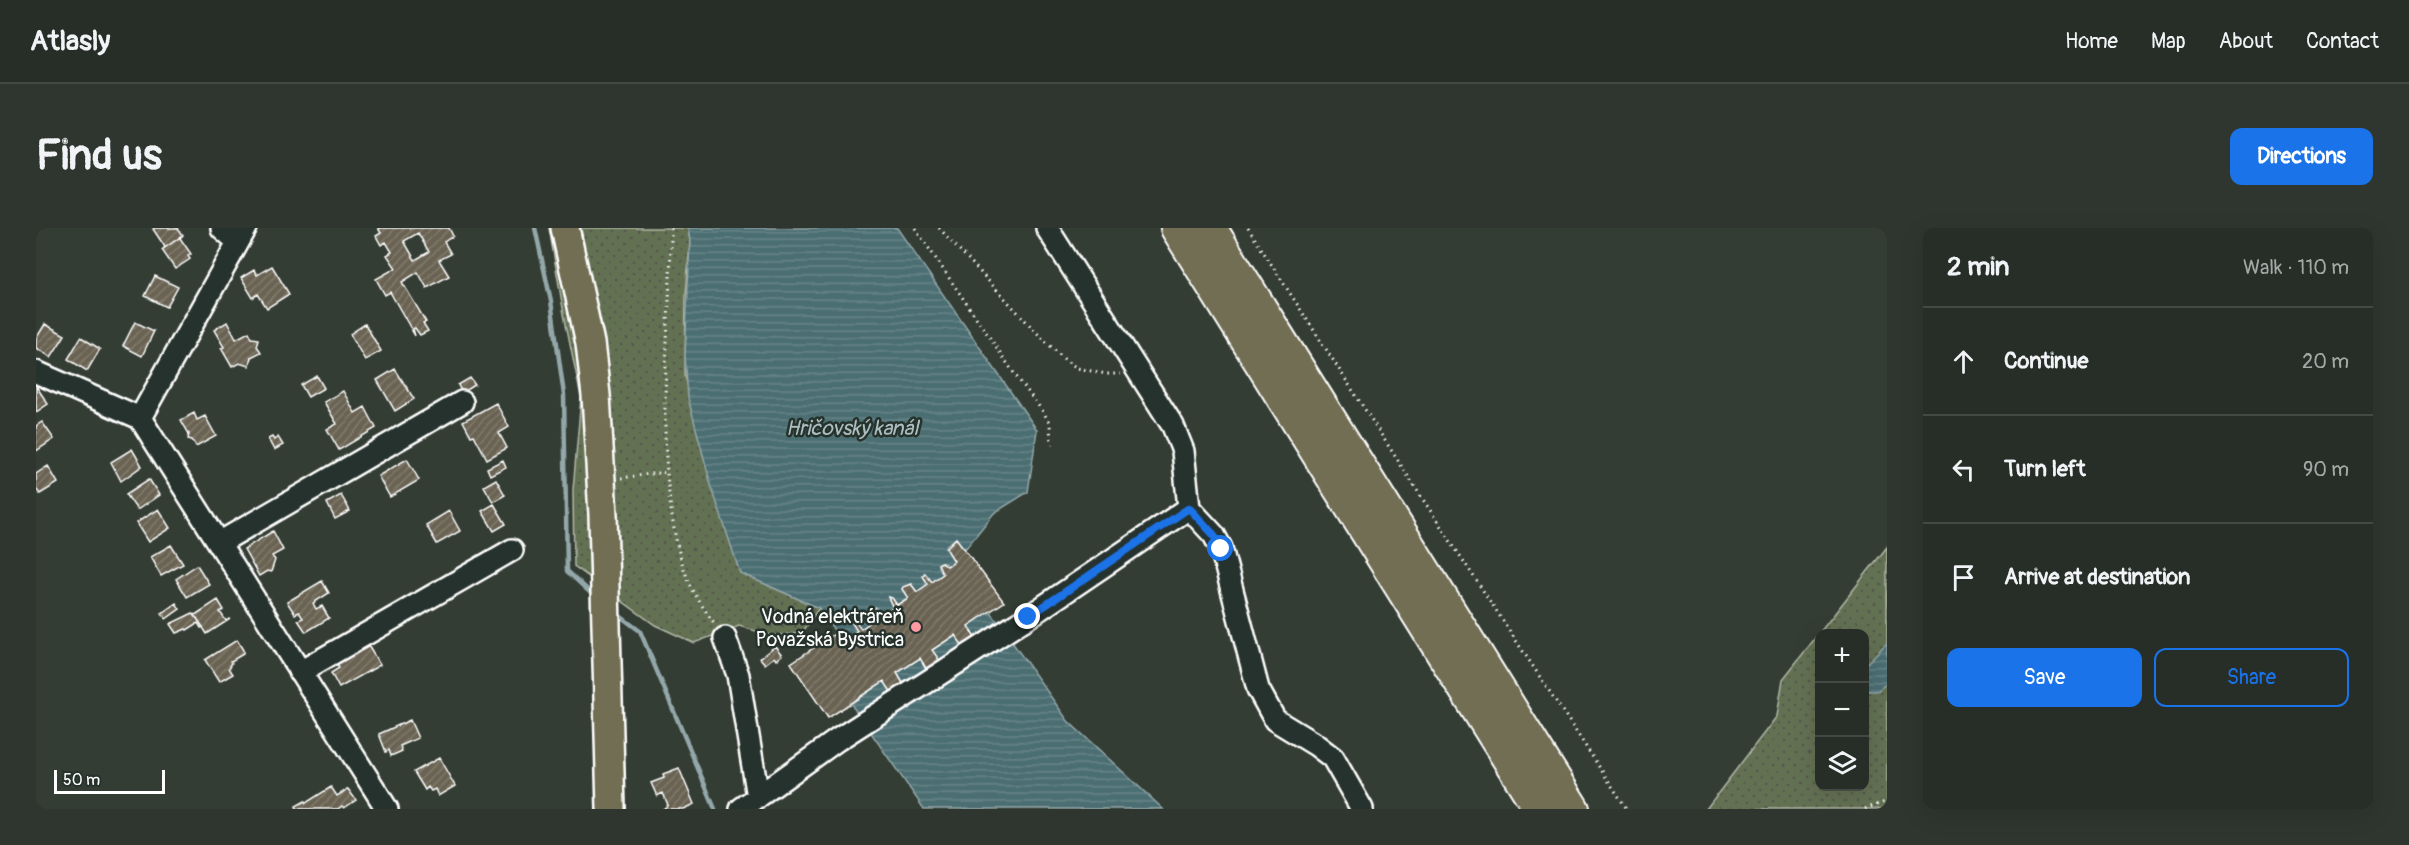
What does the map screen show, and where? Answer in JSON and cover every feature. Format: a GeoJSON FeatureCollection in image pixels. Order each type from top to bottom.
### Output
{"type":"FeatureCollection","features":[{"type":"Feature","properties":{"kind":"highway"},"geometry":{"type":"LineString","coordinates":[[1177,228],[1540,809]]}},
{"type":"Feature","properties":{"kind":"highway"},"geometry":{"type":"LineString","coordinates":[[1210,228],[1573,809]]}},
{"type":"Feature","properties":{"kind":"main road"},"geometry":{"type":"LineString","coordinates":[[566,228],[590,343],[602,481],[610,809]]}},
{"type":"Feature","properties":{"kind":"street"},"geometry":{"type":"LineString","coordinates":[[1047,228],[1173,426],[1183,451],[1189,508],[1214,535],[1221,549],[1258,689],[1268,711],[1284,727],[1316,744],[1332,758],[1362,809]]}},
{"type":"Feature","properties":{"kind":"street"},"geometry":{"type":"LineString","coordinates":[[140,418],[235,233]]}},
{"type":"Feature","properties":{"kind":"street"},"geometry":{"type":"LineString","coordinates":[[36,372],[140,418],[387,809]]}},
{"type":"Feature","properties":{"kind":"street"},"geometry":{"type":"LineString","coordinates":[[219,543],[462,402]]}},
{"type":"Feature","properties":{"kind":"street"},"geometry":{"type":"LineString","coordinates":[[749,803],[837,740],[1028,617],[1189,508]]}},
{"type":"Feature","properties":{"kind":"street"},"geometry":{"type":"LineString","coordinates":[[300,672],[512,550]]}},
{"type":"Feature","properties":{"kind":"street"},"geometry":{"type":"LineString","coordinates":[[725,638],[738,675],[749,803]]}},
{"type":"Feature","properties":{"kind":"path"},"geometry":{"type":"LineString","coordinates":[[671,228],[671,278],[663,421],[666,472],[677,545],[685,571],[700,603],[725,638]]}},
{"type":"Feature","properties":{"kind":"path"},"geometry":{"type":"LineString","coordinates":[[915,228],[1016,376],[1044,413],[1050,424],[1051,445]]}},
{"type":"Feature","properties":{"kind":"path"},"geometry":{"type":"LineString","coordinates":[[939,228],[1039,335],[1071,365],[1106,374],[1140,374]]}},
{"type":"Feature","properties":{"kind":"path"},"geometry":{"type":"LineString","coordinates":[[1248,228],[1428,508],[1627,809]]}},
{"type":"Feature","properties":{"kind":"path"},"geometry":{"type":"LineString","coordinates":[[602,481],[666,472]]}},
{"type":"Feature","properties":{"kind":"path"},"geometry":{"type":"LineString","coordinates":[[1865,809],[1887,801]]}},
{"type":"Feature","properties":{"kind":"green space"},"geometry":{"type":"Polygon","coordinates":[[[549,228],[688,228],[690,241],[686,295],[685,376],[740,573],[819,608],[802,633],[773,636],[739,626],[694,643],[655,625],[574,566],[573,490],[581,397],[549,228]]]}},
{"type":"Feature","properties":{"kind":"green space"},"geometry":{"type":"Polygon","coordinates":[[[1887,547],[1887,809],[1706,809],[1777,716],[1783,679],[1815,638],[1815,791],[1869,791],[1869,629],[1822,629],[1887,547]]]}},
{"type":"Feature","properties":{"kind":"water","name":"Hričovský kanál"},"geometry":{"type":"Polygon","coordinates":[[[688,228],[897,228],[1037,430],[1028,492],[994,513],[965,549],[956,539],[946,545],[954,561],[947,566],[942,562],[938,564],[943,574],[932,582],[924,573],[923,576],[928,584],[917,592],[911,584],[903,587],[908,598],[897,605],[892,598],[888,597],[893,608],[882,615],[876,607],[868,610],[872,621],[861,629],[856,621],[853,621],[857,631],[842,642],[819,608],[740,573],[711,485],[688,398],[685,356],[690,241],[688,228]]]}},
{"type":"Feature","properties":{"kind":"water"},"geometry":{"type":"Polygon","coordinates":[[[990,611],[1068,721],[1163,809],[924,809],[851,704],[884,681],[892,693],[904,684],[897,673],[920,658],[927,669],[940,661],[932,650],[955,635],[963,646],[975,638],[968,626],[990,611]]]}},
{"type":"Feature","properties":{"kind":"water"},"geometry":{"type":"Polygon","coordinates":[[[1887,643],[1887,683],[1877,691],[1869,691],[1869,661],[1887,643]]]}},
{"type":"Feature","properties":{"kind":"building"},"geometry":{"type":"Polygon","coordinates":[[[178,228],[183,235],[162,250],[165,247],[153,229],[178,228]]]}},
{"type":"Feature","properties":{"kind":"building"},"geometry":{"type":"Polygon","coordinates":[[[378,228],[449,228],[453,236],[444,242],[451,254],[439,260],[449,276],[427,288],[418,272],[402,282],[426,322],[423,323],[428,331],[420,335],[415,328],[413,329],[415,336],[390,292],[385,295],[376,279],[396,268],[387,255],[392,252],[386,242],[381,245],[376,236],[381,233],[378,228]],[[418,233],[404,241],[415,260],[429,252],[418,233]]]}},
{"type":"Feature","properties":{"kind":"building"},"geometry":{"type":"Polygon","coordinates":[[[183,235],[180,238],[191,254],[188,256],[190,259],[175,269],[162,250],[183,235]]]}},
{"type":"Feature","properties":{"kind":"building"},"geometry":{"type":"Polygon","coordinates":[[[272,266],[289,294],[267,308],[258,294],[253,298],[241,278],[254,270],[257,275],[272,266]]]}},
{"type":"Feature","properties":{"kind":"building"},"geometry":{"type":"Polygon","coordinates":[[[155,276],[178,287],[167,307],[145,296],[155,276]]]}},
{"type":"Feature","properties":{"kind":"building"},"geometry":{"type":"Polygon","coordinates":[[[135,322],[154,331],[142,356],[123,346],[135,322]]]}},
{"type":"Feature","properties":{"kind":"building"},"geometry":{"type":"Polygon","coordinates":[[[227,322],[236,339],[249,332],[252,338],[259,339],[257,346],[261,352],[251,357],[249,366],[239,363],[232,367],[221,348],[224,347],[214,330],[227,322]]]}},
{"type":"Feature","properties":{"kind":"building"},"geometry":{"type":"Polygon","coordinates":[[[45,324],[65,335],[51,357],[36,348],[36,339],[45,324]]]}},
{"type":"Feature","properties":{"kind":"building"},"geometry":{"type":"Polygon","coordinates":[[[365,324],[381,351],[365,360],[350,334],[365,324]]]}},
{"type":"Feature","properties":{"kind":"building"},"geometry":{"type":"Polygon","coordinates":[[[81,337],[100,349],[87,371],[68,359],[81,337]]]}},
{"type":"Feature","properties":{"kind":"building"},"geometry":{"type":"Polygon","coordinates":[[[395,369],[414,399],[395,411],[377,380],[395,369]]]}},
{"type":"Feature","properties":{"kind":"building"},"geometry":{"type":"Polygon","coordinates":[[[317,376],[324,388],[308,397],[301,385],[317,376]]]}},
{"type":"Feature","properties":{"kind":"building"},"geometry":{"type":"Polygon","coordinates":[[[470,378],[475,385],[462,393],[458,385],[470,378]]]}},
{"type":"Feature","properties":{"kind":"building"},"geometry":{"type":"Polygon","coordinates":[[[36,386],[48,404],[36,412],[36,386]]]}},
{"type":"Feature","properties":{"kind":"building"},"geometry":{"type":"Polygon","coordinates":[[[343,391],[355,413],[365,407],[376,428],[339,450],[327,429],[337,424],[324,402],[343,391]]]}},
{"type":"Feature","properties":{"kind":"building"},"geometry":{"type":"Polygon","coordinates":[[[496,403],[509,427],[499,433],[507,448],[487,459],[474,435],[471,436],[463,421],[496,403]]]}},
{"type":"Feature","properties":{"kind":"building"},"geometry":{"type":"Polygon","coordinates":[[[194,413],[197,420],[205,416],[216,436],[196,447],[192,440],[188,439],[189,434],[181,420],[194,413]]]}},
{"type":"Feature","properties":{"kind":"building"},"geometry":{"type":"Polygon","coordinates":[[[42,422],[54,439],[36,451],[36,426],[42,422]]]}},
{"type":"Feature","properties":{"kind":"building"},"geometry":{"type":"Polygon","coordinates":[[[272,437],[274,440],[278,437],[283,445],[274,450],[268,439],[272,437]]]}},
{"type":"Feature","properties":{"kind":"building"},"geometry":{"type":"Polygon","coordinates":[[[132,449],[142,466],[121,481],[111,462],[132,449]]]}},
{"type":"Feature","properties":{"kind":"building"},"geometry":{"type":"Polygon","coordinates":[[[407,459],[419,480],[390,497],[378,476],[407,459]]]}},
{"type":"Feature","properties":{"kind":"building"},"geometry":{"type":"Polygon","coordinates":[[[503,460],[506,467],[490,475],[487,468],[503,460]]]}},
{"type":"Feature","properties":{"kind":"building"},"geometry":{"type":"Polygon","coordinates":[[[48,466],[58,483],[40,494],[36,489],[36,474],[48,466]]]}},
{"type":"Feature","properties":{"kind":"building"},"geometry":{"type":"Polygon","coordinates":[[[149,479],[159,495],[137,510],[126,494],[149,479]]]}},
{"type":"Feature","properties":{"kind":"building"},"geometry":{"type":"Polygon","coordinates":[[[496,479],[505,495],[493,502],[484,486],[496,479]]]}},
{"type":"Feature","properties":{"kind":"building"},"geometry":{"type":"Polygon","coordinates":[[[341,495],[350,511],[335,519],[327,503],[341,495]]]}},
{"type":"Feature","properties":{"kind":"building"},"geometry":{"type":"Polygon","coordinates":[[[494,504],[506,524],[494,531],[482,511],[494,504]]]}},
{"type":"Feature","properties":{"kind":"building"},"geometry":{"type":"Polygon","coordinates":[[[158,509],[170,528],[148,542],[136,523],[158,509]]]}},
{"type":"Feature","properties":{"kind":"building"},"geometry":{"type":"Polygon","coordinates":[[[449,511],[460,531],[437,544],[426,525],[449,511]]]}},
{"type":"Feature","properties":{"kind":"building"},"geometry":{"type":"Polygon","coordinates":[[[273,531],[283,550],[272,556],[275,560],[271,572],[267,571],[259,576],[244,549],[273,531]]]}},
{"type":"Feature","properties":{"kind":"building","name":"Vodná elektráreň Považská Bystrica"},"geometry":{"type":"Polygon","coordinates":[[[956,538],[1004,602],[968,626],[975,638],[967,644],[963,646],[955,635],[932,650],[940,661],[927,670],[920,658],[897,673],[904,685],[892,693],[884,681],[828,718],[791,663],[836,633],[842,642],[857,631],[852,623],[854,620],[861,629],[872,621],[868,613],[874,607],[882,615],[893,608],[888,597],[892,598],[897,605],[908,598],[903,587],[911,584],[917,592],[928,584],[923,576],[925,573],[932,582],[943,574],[938,564],[942,562],[947,566],[954,561],[946,548],[956,538]]]}},
{"type":"Feature","properties":{"kind":"building"},"geometry":{"type":"Polygon","coordinates":[[[171,545],[183,564],[161,576],[150,557],[171,545]]]}},
{"type":"Feature","properties":{"kind":"building"},"geometry":{"type":"Polygon","coordinates":[[[197,565],[209,584],[187,597],[176,579],[197,565]]]}},
{"type":"Feature","properties":{"kind":"building"},"geometry":{"type":"Polygon","coordinates":[[[322,581],[329,593],[313,603],[316,609],[322,606],[329,618],[306,632],[298,620],[303,618],[299,612],[295,614],[287,602],[322,581]]]}},
{"type":"Feature","properties":{"kind":"building"},"geometry":{"type":"Polygon","coordinates":[[[218,600],[224,610],[220,612],[226,621],[230,619],[207,634],[195,615],[218,600]]]}},
{"type":"Feature","properties":{"kind":"building"},"geometry":{"type":"Polygon","coordinates":[[[176,603],[180,609],[166,619],[162,613],[176,603]]]}},
{"type":"Feature","properties":{"kind":"building"},"geometry":{"type":"Polygon","coordinates":[[[193,613],[203,627],[201,628],[198,623],[187,630],[176,633],[170,624],[193,613]]]}},
{"type":"Feature","properties":{"kind":"building"},"geometry":{"type":"Polygon","coordinates":[[[237,640],[243,654],[231,661],[229,668],[233,674],[219,682],[205,660],[237,640]]]}},
{"type":"Feature","properties":{"kind":"building"},"geometry":{"type":"Polygon","coordinates":[[[367,644],[380,665],[339,688],[331,673],[339,668],[335,662],[367,644]]]}},
{"type":"Feature","properties":{"kind":"building"},"geometry":{"type":"Polygon","coordinates":[[[775,646],[782,655],[776,660],[774,657],[765,664],[760,658],[775,646]]]}},
{"type":"Feature","properties":{"kind":"building"},"geometry":{"type":"Polygon","coordinates":[[[410,720],[418,738],[400,746],[402,751],[391,756],[389,750],[386,752],[379,734],[410,720]]]}},
{"type":"Feature","properties":{"kind":"building"},"geometry":{"type":"Polygon","coordinates":[[[439,758],[455,786],[438,796],[435,789],[431,791],[428,787],[425,790],[414,772],[439,758]]]}},
{"type":"Feature","properties":{"kind":"building"},"geometry":{"type":"Polygon","coordinates":[[[679,768],[694,804],[683,809],[663,809],[668,805],[663,793],[657,796],[651,783],[664,778],[663,774],[679,768]]]}},
{"type":"Feature","properties":{"kind":"building"},"geometry":{"type":"Polygon","coordinates":[[[331,787],[337,796],[348,789],[356,800],[338,809],[297,809],[296,806],[305,801],[306,803],[331,787]]]}},
{"type":"Feature","properties":{"kind":"waterway"},"geometry":{"type":"LineString","coordinates":[[535,228],[551,301],[564,395],[567,571],[595,597]]}},
{"type":"Feature","properties":{"kind":"waterway"},"geometry":{"type":"LineString","coordinates":[[616,613],[640,631],[715,809]]}},
{"type":"Feature","properties":{"kind":"place","name":"Vodná elektráreň Považská Bystrica"},"geometry":{"type":"Point","coordinates":[916,627]}},
{"type":"Feature","properties":{"kind":"route"},"geometry":{"type":"LineString","coordinates":[[1028,617],[1189,508],[1214,535],[1221,549]]}}]}
